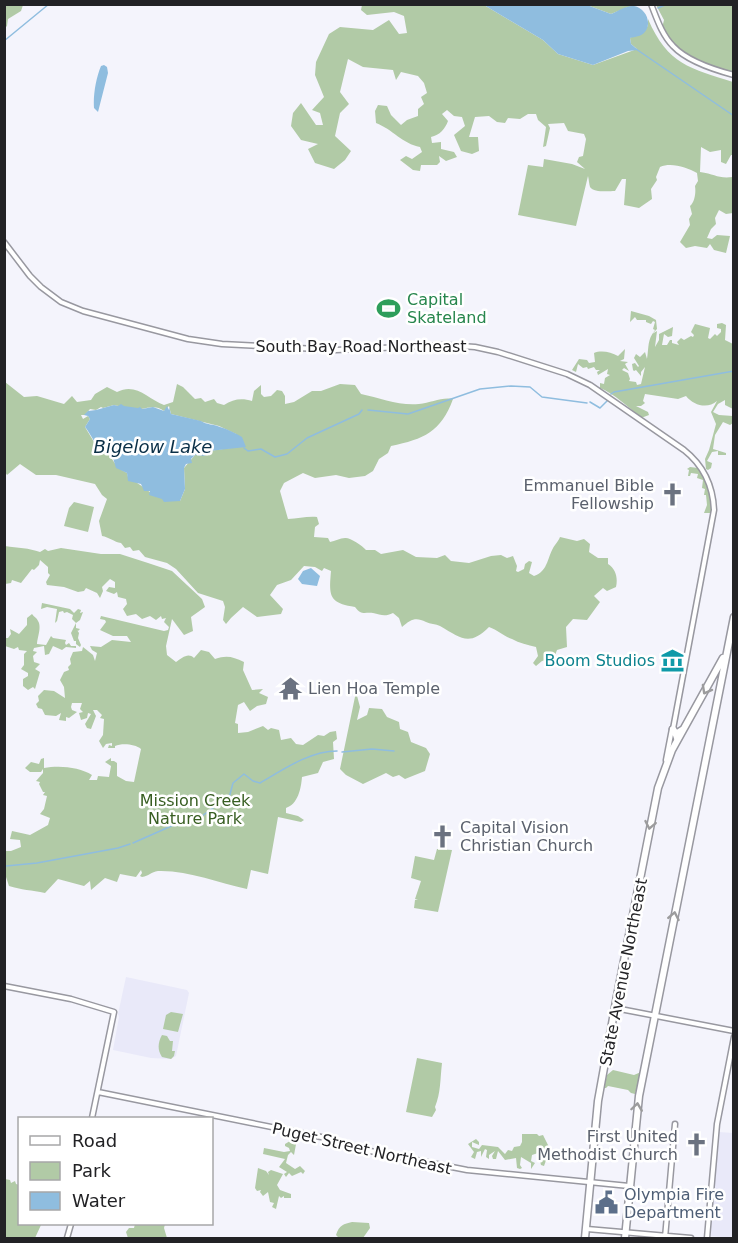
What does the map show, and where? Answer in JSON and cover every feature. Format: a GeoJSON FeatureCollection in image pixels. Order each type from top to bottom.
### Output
{"type":"FeatureCollection","features":[{"type":"Feature","properties":{"kind":"main road"},"geometry":{"type":"LineString","coordinates":[[730,650],[734,617]]}},
{"type":"Feature","properties":{"kind":"main road"},"geometry":{"type":"LineString","coordinates":[[664,768],[686,725],[722,666],[734,640]]}},
{"type":"Feature","properties":{"kind":"main road"},"geometry":{"type":"LineString","coordinates":[[625,1235],[637,1108],[720,688],[722,666]]}},
{"type":"Feature","properties":{"kind":"main road"},"geometry":{"type":"LineString","coordinates":[[673,729],[677,734],[686,725]]}},
{"type":"Feature","properties":{"kind":"main road","name":"State Avenue Northeast"},"geometry":{"type":"LineString","coordinates":[[585,1239],[597,1109],[656,798],[664,768]]}},
{"type":"Feature","properties":{"kind":"street"},"geometry":{"type":"LineString","coordinates":[[651,4],[664,34],[674,48],[693,59],[734,75]]}},
{"type":"Feature","properties":{"kind":"street","name":"South Bay Road Northeast"},"geometry":{"type":"LineString","coordinates":[[4,242],[34,280],[68,305],[98,316],[188,339],[222,344],[308,349],[467,346],[498,352],[567,374],[599,390],[688,453],[701,467],[709,482],[713,495],[714,515]]}},
{"type":"Feature","properties":{"kind":"street","name":"State Avenue Northeast"},"geometry":{"type":"LineString","coordinates":[[673,729],[714,515]]}},
{"type":"Feature","properties":{"kind":"street","name":"State Avenue Northeast"},"geometry":{"type":"LineString","coordinates":[[664,768],[677,708]]}},
{"type":"Feature","properties":{"kind":"street"},"geometry":{"type":"LineString","coordinates":[[673,729],[677,741]]}},
{"type":"Feature","properties":{"kind":"street"},"geometry":{"type":"LineString","coordinates":[[4,986],[79,1001],[114,1011],[92,1117]]}},
{"type":"Feature","properties":{"kind":"street"},"geometry":{"type":"LineString","coordinates":[[615,1008],[734,1031]]}},
{"type":"Feature","properties":{"kind":"street"},"geometry":{"type":"LineString","coordinates":[[707,1239],[717,1127],[734,1037]]}},
{"type":"Feature","properties":{"kind":"street","name":"Puget Street Northeast"},"geometry":{"type":"LineString","coordinates":[[98,1092],[331,1139],[360,1149],[452,1168],[629,1186]]}},
{"type":"Feature","properties":{"kind":"street"},"geometry":{"type":"LineString","coordinates":[[665,1237],[675,1124]]}},
{"type":"Feature","properties":{"kind":"street"},"geometry":{"type":"LineString","coordinates":[[586,1229],[625,1235],[692,1239]]}},
{"type":"Feature","properties":{"kind":"shaded area"},"geometry":{"type":"Polygon","coordinates":[[[126,977],[187,990],[189,993],[176,1056],[171,1059],[151,1058],[113,1050],[126,977]]]}},
{"type":"Feature","properties":{"kind":"shaded area"},"geometry":{"type":"Polygon","coordinates":[[[719,1132],[733,1133],[733,1238],[710,1236],[719,1132]]]}},
{"type":"Feature","properties":{"kind":"green space"},"geometry":{"type":"Polygon","coordinates":[[[5,4],[23,5],[21,11],[8,19],[5,28],[5,4]]]}},
{"type":"Feature","properties":{"kind":"green space"},"geometry":{"type":"Polygon","coordinates":[[[362,5],[484,5],[543,40],[558,54],[593,65],[637,49],[631,44],[630,38],[648,26],[648,19],[672,55],[692,68],[733,82],[733,155],[726,164],[721,162],[721,150],[710,152],[701,147],[700,172],[720,177],[733,177],[733,213],[726,214],[719,210],[715,218],[716,224],[707,238],[712,239],[717,235],[730,236],[726,253],[714,250],[710,244],[707,248],[695,246],[686,248],[680,242],[690,225],[689,219],[692,214],[690,206],[698,181],[697,173],[679,166],[660,167],[657,180],[651,189],[652,199],[639,208],[624,205],[626,179],[622,179],[615,191],[602,191],[590,187],[588,176],[576,226],[518,215],[528,165],[543,167],[544,159],[585,169],[577,162],[579,157],[583,156],[586,139],[584,134],[568,131],[564,123],[548,124],[550,128],[546,146],[543,147],[546,127],[538,120],[536,114],[528,114],[520,119],[508,118],[505,123],[497,122],[489,116],[475,117],[469,137],[478,137],[479,151],[472,154],[461,151],[454,135],[465,126],[462,117],[454,116],[447,110],[442,114],[448,121],[447,124],[440,133],[431,137],[432,143],[441,142],[441,149],[454,152],[457,157],[446,161],[439,156],[440,162],[437,165],[421,165],[420,171],[413,170],[400,160],[406,156],[412,159],[422,152],[420,147],[408,143],[376,123],[375,111],[378,105],[387,106],[391,115],[401,125],[418,116],[418,109],[424,104],[421,97],[427,93],[424,83],[418,76],[401,72],[396,80],[393,70],[363,67],[348,59],[340,92],[349,104],[340,113],[335,136],[351,151],[345,160],[334,169],[315,163],[308,149],[318,144],[301,140],[291,126],[293,113],[301,103],[316,125],[323,125],[320,113],[312,110],[324,97],[315,75],[316,62],[329,34],[340,27],[373,30],[389,20],[399,34],[407,33],[404,16],[394,12],[367,15],[361,10],[362,5]]]}},
{"type":"Feature","properties":{"kind":"green space"},"geometry":{"type":"Polygon","coordinates":[[[587,5],[646,5],[628,7],[611,14],[587,5]]]}},
{"type":"Feature","properties":{"kind":"green space"},"geometry":{"type":"Polygon","coordinates":[[[656,5],[733,5],[733,73],[701,62],[674,43],[660,24],[663,24],[664,20],[656,5]]]}},
{"type":"Feature","properties":{"kind":"green space"},"geometry":{"type":"Polygon","coordinates":[[[631,311],[656,320],[657,329],[653,333],[655,322],[653,321],[651,324],[646,320],[637,320],[635,317],[630,322],[631,311]]]}},
{"type":"Feature","properties":{"kind":"green space"},"geometry":{"type":"Polygon","coordinates":[[[695,324],[710,328],[708,338],[710,339],[721,332],[717,324],[726,325],[725,340],[733,344],[733,409],[725,405],[725,400],[718,404],[713,412],[733,416],[733,423],[730,425],[723,422],[715,435],[713,449],[726,453],[726,455],[718,455],[718,451],[712,452],[707,461],[712,463],[708,470],[705,459],[716,424],[711,412],[717,401],[709,405],[701,405],[686,396],[678,399],[645,394],[643,401],[645,403],[636,406],[648,412],[649,415],[641,418],[627,405],[600,388],[600,383],[604,384],[605,378],[610,375],[607,374],[608,369],[598,375],[597,372],[600,370],[594,367],[583,368],[578,364],[576,372],[572,370],[579,359],[587,360],[589,363],[595,362],[594,353],[606,352],[618,356],[625,349],[624,359],[620,361],[628,362],[625,364],[629,371],[624,368],[622,370],[628,373],[629,381],[636,382],[637,385],[641,384],[645,367],[641,376],[633,370],[632,364],[639,366],[634,358],[636,354],[640,357],[645,352],[647,359],[652,334],[657,331],[655,347],[659,334],[673,327],[672,336],[668,337],[664,334],[662,345],[667,345],[672,340],[672,343],[679,345],[677,342],[681,338],[684,340],[693,337],[691,332],[695,324]]]}},
{"type":"Feature","properties":{"kind":"green space"},"geometry":{"type":"Polygon","coordinates":[[[5,382],[24,397],[37,396],[64,404],[72,396],[77,402],[91,400],[95,394],[107,387],[117,392],[124,389],[136,390],[164,405],[173,402],[177,384],[195,399],[201,398],[205,402],[214,399],[217,403],[224,405],[238,400],[252,401],[254,391],[261,385],[261,394],[264,397],[271,396],[277,390],[282,391],[285,404],[294,402],[312,391],[321,391],[340,384],[355,385],[361,394],[404,404],[453,399],[437,427],[422,437],[391,446],[388,453],[379,459],[373,471],[365,476],[349,478],[336,475],[315,478],[303,473],[284,483],[280,491],[288,519],[317,517],[319,524],[315,527],[314,537],[328,538],[330,542],[347,538],[366,550],[375,550],[381,554],[403,550],[416,557],[437,558],[445,555],[451,561],[469,563],[491,556],[501,555],[507,558],[513,556],[517,566],[516,571],[524,569],[525,564],[529,561],[532,562],[529,573],[534,576],[545,567],[560,537],[577,541],[584,539],[590,544],[589,552],[598,558],[608,558],[608,564],[616,574],[616,587],[607,591],[603,588],[594,596],[600,602],[587,620],[573,619],[566,627],[567,647],[557,650],[554,658],[542,661],[536,666],[533,663],[538,656],[536,647],[518,642],[489,627],[470,639],[459,637],[438,625],[416,619],[402,627],[399,618],[393,613],[381,615],[363,613],[355,607],[340,603],[332,596],[331,571],[324,568],[322,571],[315,567],[304,566],[291,580],[277,585],[270,595],[283,609],[281,614],[257,617],[243,607],[226,624],[223,620],[225,607],[223,601],[198,593],[176,569],[167,563],[145,557],[139,550],[133,551],[130,547],[125,548],[121,543],[102,536],[99,521],[107,499],[95,484],[56,475],[36,475],[20,464],[7,475],[5,472],[5,382]],[[114,405],[96,410],[90,409],[85,415],[81,415],[83,419],[88,416],[90,419],[85,427],[94,442],[106,450],[118,468],[152,494],[164,499],[180,501],[185,489],[184,468],[195,455],[237,447],[236,434],[219,426],[171,414],[169,406],[164,411],[155,407],[141,409],[114,405]]]}},
{"type":"Feature","properties":{"kind":"green space"},"geometry":{"type":"Polygon","coordinates":[[[698,468],[705,478],[710,495],[711,513],[704,513],[707,505],[705,489],[702,488],[703,480],[697,478],[698,474],[691,473],[688,476],[689,470],[687,469],[698,468]]]}},
{"type":"Feature","properties":{"kind":"green space"},"geometry":{"type":"Polygon","coordinates":[[[74,502],[94,507],[88,532],[64,526],[69,508],[74,502]]]}},
{"type":"Feature","properties":{"kind":"green space","name":"Mission Creek Nature Park"},"geometry":{"type":"Polygon","coordinates":[[[5,546],[40,552],[45,549],[48,551],[61,548],[101,554],[120,554],[172,571],[202,599],[205,607],[191,617],[193,631],[184,635],[172,619],[166,646],[167,655],[176,662],[187,656],[194,658],[201,650],[209,652],[215,659],[227,657],[240,660],[244,662],[243,670],[252,690],[263,689],[259,693],[268,697],[266,704],[250,711],[244,702],[238,705],[235,723],[238,724],[238,733],[263,726],[268,730],[271,728],[279,730],[281,740],[291,738],[296,744],[303,745],[318,735],[324,736],[336,731],[337,739],[333,742],[334,759],[323,762],[318,773],[302,777],[296,800],[286,808],[286,813],[304,820],[301,822],[278,817],[268,874],[251,870],[247,889],[169,871],[158,871],[142,877],[140,876],[141,870],[136,877],[120,874],[117,882],[105,878],[91,890],[90,881],[84,886],[58,879],[45,893],[9,886],[5,874],[5,851],[21,847],[20,840],[10,839],[12,831],[30,835],[48,825],[50,818],[40,814],[44,809],[47,796],[43,795],[45,792],[40,782],[36,781],[43,773],[43,769],[41,772],[30,772],[25,768],[31,762],[39,764],[44,758],[44,768],[75,768],[92,775],[89,780],[97,780],[98,776],[109,777],[111,766],[105,762],[111,758],[111,761],[117,763],[117,776],[134,782],[141,749],[125,744],[108,748],[109,745],[112,746],[112,743],[106,744],[103,748],[99,741],[103,735],[104,719],[100,718],[102,715],[97,710],[93,710],[96,716],[91,729],[85,724],[91,714],[88,713],[87,718],[81,720],[79,713],[83,712],[80,709],[82,703],[72,703],[72,710],[77,712],[69,718],[66,717],[66,721],[59,720],[61,713],[56,716],[45,715],[42,709],[38,708],[36,704],[39,701],[38,696],[44,690],[54,691],[65,698],[64,687],[60,680],[64,672],[69,670],[73,652],[82,651],[83,647],[93,655],[95,661],[97,653],[90,646],[101,647],[112,640],[131,642],[127,636],[113,636],[100,630],[106,622],[100,619],[101,616],[164,631],[169,627],[164,622],[166,618],[162,619],[161,616],[156,620],[150,616],[142,619],[136,614],[127,616],[123,609],[127,604],[126,599],[118,597],[117,592],[114,594],[106,591],[109,587],[115,588],[115,582],[110,579],[102,587],[100,598],[97,593],[86,588],[78,592],[47,585],[46,582],[50,575],[48,567],[40,560],[39,565],[34,570],[32,569],[21,583],[12,580],[11,583],[5,584],[5,546]]]}},
{"type":"Feature","properties":{"kind":"green space"},"geometry":{"type":"Polygon","coordinates":[[[42,603],[70,609],[74,613],[78,609],[81,610],[80,613],[83,612],[76,623],[72,619],[73,615],[63,611],[59,612],[55,623],[57,609],[47,607],[41,609],[42,603]]]}},
{"type":"Feature","properties":{"kind":"green space"},"geometry":{"type":"Polygon","coordinates":[[[32,614],[39,623],[37,644],[46,645],[51,636],[66,640],[66,645],[69,643],[76,648],[66,647],[62,650],[53,646],[49,654],[45,655],[44,646],[34,648],[33,651],[37,652],[33,656],[34,662],[40,664],[35,669],[40,672],[35,689],[33,687],[28,690],[23,686],[23,679],[28,676],[28,673],[21,669],[24,665],[24,654],[27,651],[19,650],[18,647],[14,649],[5,646],[5,638],[11,634],[10,629],[19,634],[27,625],[27,618],[32,614]]]}},
{"type":"Feature","properties":{"kind":"green space"},"geometry":{"type":"Polygon","coordinates":[[[76,623],[76,628],[80,629],[77,630],[80,647],[74,641],[71,633],[76,623]]]}},
{"type":"Feature","properties":{"kind":"green space"},"geometry":{"type":"Polygon","coordinates":[[[356,692],[360,707],[357,720],[367,715],[369,708],[382,709],[387,717],[399,722],[400,729],[408,732],[411,742],[426,748],[430,754],[425,771],[405,779],[399,775],[393,777],[386,773],[363,784],[340,769],[356,692]]]}},
{"type":"Feature","properties":{"kind":"green space"},"geometry":{"type":"Polygon","coordinates":[[[437,849],[452,850],[438,912],[414,908],[415,900],[418,900],[415,899],[421,881],[411,878],[415,856],[434,860],[437,849]]]}},
{"type":"Feature","properties":{"kind":"green space"},"geometry":{"type":"Polygon","coordinates":[[[171,1012],[183,1014],[178,1032],[163,1029],[166,1015],[171,1012]]]}},
{"type":"Feature","properties":{"kind":"green space"},"geometry":{"type":"Polygon","coordinates":[[[162,1035],[173,1041],[172,1051],[175,1051],[171,1059],[162,1057],[159,1052],[162,1035]]]}},
{"type":"Feature","properties":{"kind":"green space"},"geometry":{"type":"Polygon","coordinates":[[[417,1058],[442,1063],[436,1110],[432,1117],[406,1112],[417,1058]]]}},
{"type":"Feature","properties":{"kind":"green space"},"geometry":{"type":"Polygon","coordinates":[[[613,1070],[634,1075],[641,1072],[635,1094],[628,1090],[608,1086],[604,1088],[607,1075],[613,1070]]]}},
{"type":"Feature","properties":{"kind":"green space"},"geometry":{"type":"Polygon","coordinates":[[[522,1134],[543,1135],[549,1147],[547,1149],[550,1149],[544,1166],[541,1165],[538,1153],[532,1155],[531,1161],[535,1163],[531,1169],[531,1163],[521,1157],[522,1168],[517,1168],[516,1158],[505,1160],[498,1151],[496,1159],[492,1156],[495,1151],[489,1155],[489,1159],[486,1157],[487,1150],[485,1149],[481,1157],[481,1151],[477,1152],[475,1159],[471,1157],[474,1152],[468,1144],[476,1139],[479,1145],[472,1142],[472,1147],[479,1149],[482,1145],[498,1147],[505,1154],[508,1150],[512,1151],[514,1147],[520,1146],[522,1134]]]}},
{"type":"Feature","properties":{"kind":"green space"},"geometry":{"type":"Polygon","coordinates":[[[297,1139],[294,1155],[291,1152],[288,1155],[286,1163],[295,1169],[300,1166],[305,1171],[303,1174],[301,1172],[292,1176],[289,1173],[286,1177],[284,1174],[287,1172],[279,1167],[285,1159],[263,1154],[264,1148],[290,1151],[285,1144],[290,1141],[295,1142],[297,1139]]]}},
{"type":"Feature","properties":{"kind":"green space"},"geometry":{"type":"Polygon","coordinates":[[[258,1168],[269,1175],[268,1172],[271,1170],[283,1174],[277,1185],[280,1190],[291,1194],[291,1198],[279,1196],[276,1209],[272,1207],[274,1203],[270,1202],[268,1192],[263,1196],[261,1190],[257,1191],[255,1188],[258,1168]]]}},
{"type":"Feature","properties":{"kind":"green space"},"geometry":{"type":"Polygon","coordinates":[[[5,1179],[10,1180],[11,1183],[15,1181],[18,1185],[18,1225],[41,1225],[35,1238],[5,1238],[5,1179]]]}},
{"type":"Feature","properties":{"kind":"green space"},"geometry":{"type":"Polygon","coordinates":[[[352,1222],[369,1223],[370,1228],[363,1238],[339,1238],[336,1235],[340,1227],[352,1222]]]}},
{"type":"Feature","properties":{"kind":"green space"},"geometry":{"type":"Polygon","coordinates":[[[135,1225],[165,1225],[167,1238],[128,1238],[126,1232],[129,1228],[134,1228],[135,1225]]]}},
{"type":"Feature","properties":{"kind":"water"},"geometry":{"type":"Polygon","coordinates":[[[484,5],[587,5],[611,14],[625,7],[634,6],[645,13],[648,25],[643,34],[630,38],[631,44],[638,50],[628,51],[593,65],[558,54],[543,40],[484,5]]]}},
{"type":"Feature","properties":{"kind":"water"},"geometry":{"type":"Polygon","coordinates":[[[104,65],[108,73],[98,112],[94,108],[94,92],[99,71],[104,65]]]}},
{"type":"Feature","properties":{"kind":"water","name":"Bigelow Lake"},"geometry":{"type":"Polygon","coordinates":[[[121,404],[142,409],[153,407],[164,411],[167,406],[171,414],[201,421],[237,434],[242,437],[246,447],[209,451],[205,456],[195,455],[191,459],[192,463],[186,464],[184,468],[185,489],[180,501],[164,502],[162,499],[149,495],[150,491],[144,491],[141,484],[128,481],[127,473],[116,468],[113,458],[96,444],[85,427],[90,419],[84,415],[88,411],[121,404]]]}},
{"type":"Feature","properties":{"kind":"water"},"geometry":{"type":"Polygon","coordinates":[[[311,568],[320,576],[317,586],[302,584],[298,579],[303,571],[311,568]]]}},
{"type":"Feature","properties":{"kind":"waterway"},"geometry":{"type":"LineString","coordinates":[[4,41],[49,4]]}},
{"type":"Feature","properties":{"kind":"waterway"},"geometry":{"type":"LineString","coordinates":[[658,8],[667,4]]}},
{"type":"Feature","properties":{"kind":"waterway"},"geometry":{"type":"LineString","coordinates":[[636,49],[734,116]]}},
{"type":"Feature","properties":{"kind":"waterway"},"geometry":{"type":"LineString","coordinates":[[611,394],[734,371]]}},
{"type":"Feature","properties":{"kind":"waterway"},"geometry":{"type":"LineString","coordinates":[[368,410],[408,414],[480,389],[511,386],[530,387],[542,397],[587,403]]}},
{"type":"Feature","properties":{"kind":"waterway"},"geometry":{"type":"LineString","coordinates":[[590,402],[600,408],[608,400]]}},
{"type":"Feature","properties":{"kind":"waterway"},"geometry":{"type":"LineString","coordinates":[[244,448],[248,451],[261,449],[275,457],[287,454],[307,438],[359,414],[362,410]]}},
{"type":"Feature","properties":{"kind":"waterway"},"geometry":{"type":"LineString","coordinates":[[342,752],[372,749],[394,751]]}},
{"type":"Feature","properties":{"kind":"waterway"},"geometry":{"type":"LineString","coordinates":[[133,843],[185,820],[202,816],[229,798],[233,783],[244,774],[260,783],[307,757],[337,751]]}},
{"type":"Feature","properties":{"kind":"waterway"},"geometry":{"type":"LineString","coordinates":[[6,866],[37,863],[130,844]]}},
{"type":"Feature","properties":{"kind":"place","name":"Capital Skateland"},"geometry":{"type":"Point","coordinates":[389,308]}},
{"type":"Feature","properties":{"kind":"place","name":"Emmanuel Bible Fellowship"},"geometry":{"type":"Point","coordinates":[672,494]}},
{"type":"Feature","properties":{"kind":"place","name":"Boom Studios"},"geometry":{"type":"Point","coordinates":[673,660]}},
{"type":"Feature","properties":{"kind":"place","name":"Lien Hoa Temple"},"geometry":{"type":"Point","coordinates":[290,688]}},
{"type":"Feature","properties":{"kind":"place","name":"Capital Vision Christian Church"},"geometry":{"type":"Point","coordinates":[442,836]}},
{"type":"Feature","properties":{"kind":"place","name":"First United Methodist Church"},"geometry":{"type":"Point","coordinates":[696,1145]}},
{"type":"Feature","properties":{"kind":"place","name":"Olympia Fire Department"},"geometry":{"type":"Point","coordinates":[606,1203]}}]}
